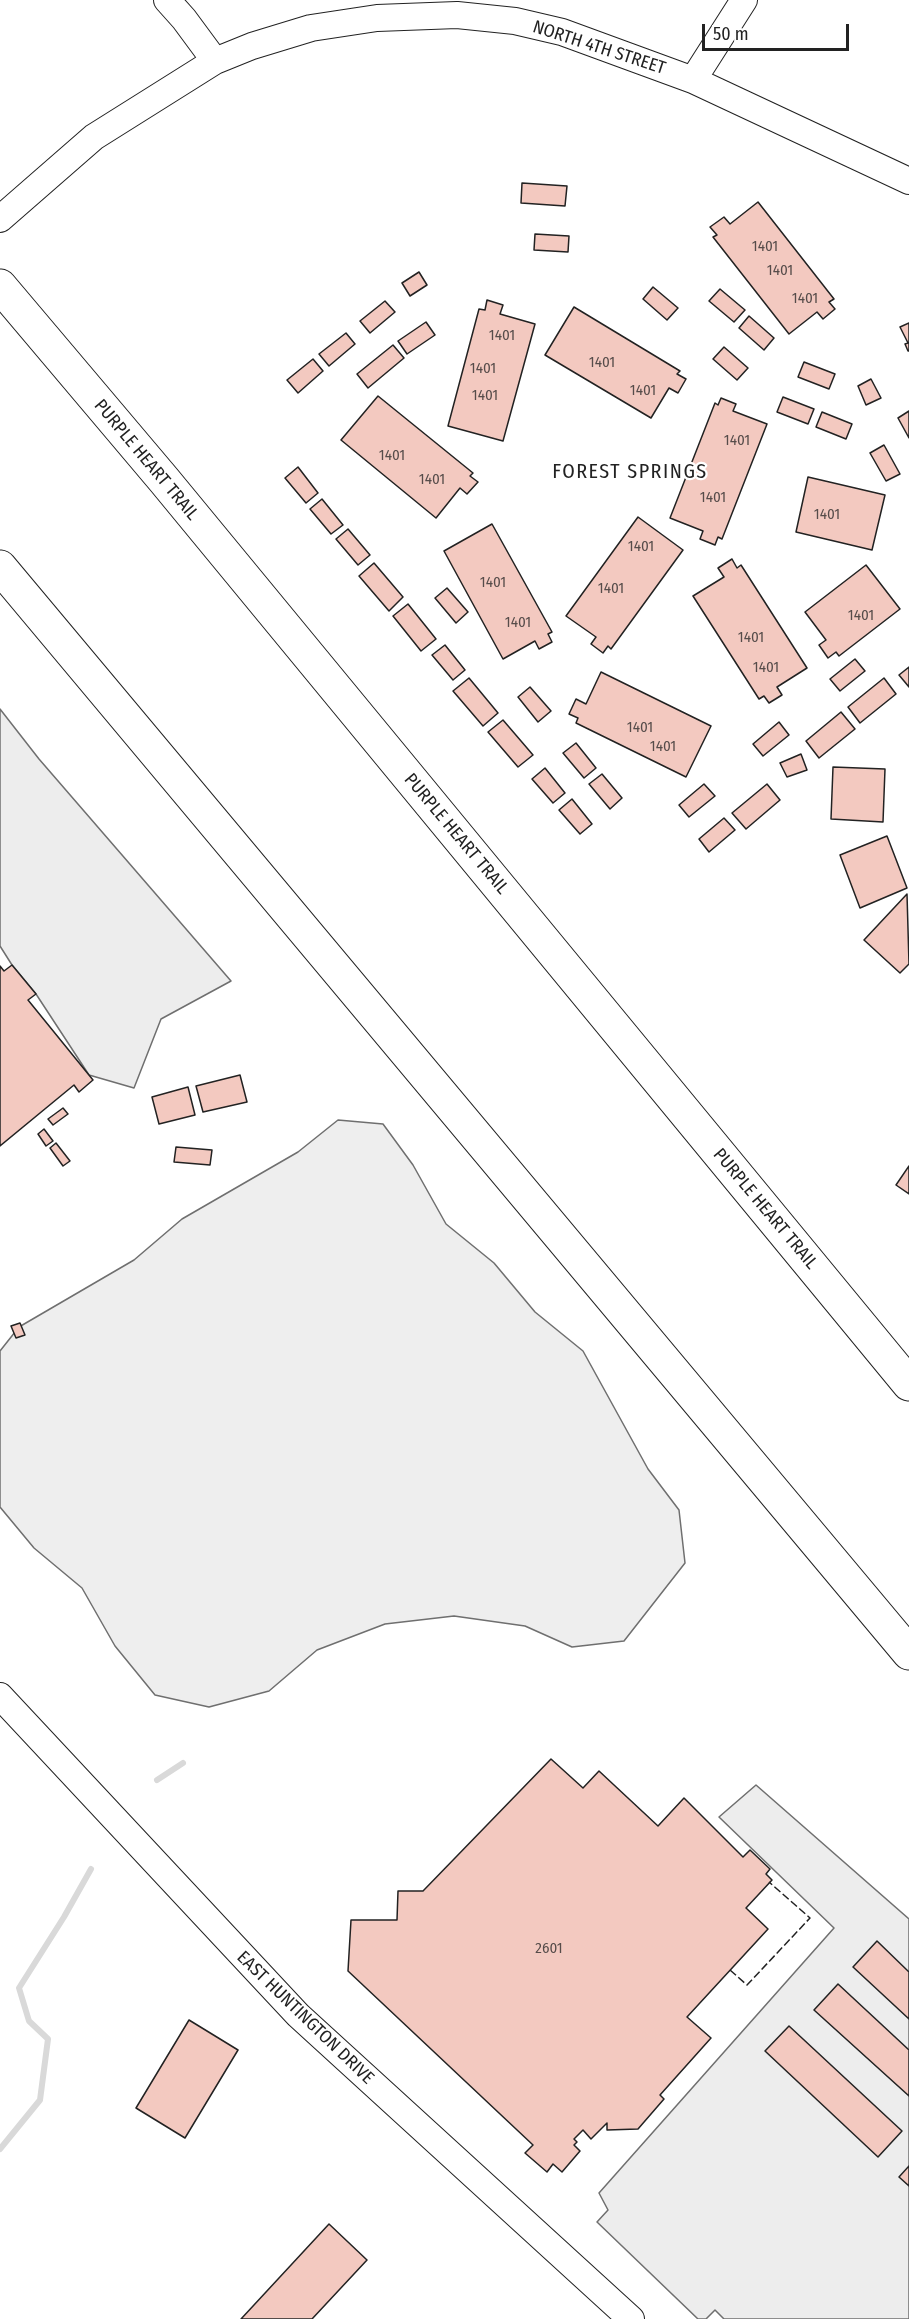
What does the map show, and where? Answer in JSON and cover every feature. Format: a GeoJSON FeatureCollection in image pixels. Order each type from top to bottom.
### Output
{"type":"FeatureCollection","features":[{"type":"Feature","properties":{"kind":"highway","name":"PURPLE HEART TRAIL"},"geometry":{"type":"LineString","coordinates":[[0,286],[164,480],[909,1384]]}},
{"type":"Feature","properties":{"kind":"highway"},"geometry":{"type":"LineString","coordinates":[[0,567],[909,1653]]}},
{"type":"Feature","properties":{"kind":"street"},"geometry":{"type":"LineString","coordinates":[[167,0],[184,19],[215,62]]}},
{"type":"Feature","properties":{"kind":"street"},"geometry":{"type":"LineString","coordinates":[[693,80],[744,0]]}},
{"type":"Feature","properties":{"kind":"street","name":"NORTH 4TH STREET"},"geometry":{"type":"LineString","coordinates":[[6,214],[94,137],[215,62],[252,46],[311,28],[377,18],[457,15],[515,21],[562,32],[693,80],[909,181]]}},
{"type":"Feature","properties":{"kind":"street","name":"EAST HUNTINGTON DRIVE"},"geometry":{"type":"LineString","coordinates":[[0,1696],[195,1908],[298,2015],[631,2319]]}},
{"type":"Feature","properties":{"kind":"shaded area"},"geometry":{"type":"Polygon","coordinates":[[[0,709],[39,759],[231,981],[161,1019],[134,1088],[89,1075],[36,994],[0,946],[0,709]]]}},
{"type":"Feature","properties":{"kind":"shaded area"},"geometry":{"type":"Polygon","coordinates":[[[338,1120],[383,1124],[413,1165],[446,1224],[494,1263],[535,1312],[583,1351],[648,1469],[679,1510],[685,1563],[624,1641],[572,1647],[525,1626],[454,1616],[385,1624],[317,1650],[269,1691],[209,1707],[155,1695],[115,1646],[82,1588],[34,1548],[0,1507],[0,1351],[19,1327],[134,1260],[182,1219],[298,1152],[338,1120]]]}},
{"type":"Feature","properties":{"kind":"shaded area"},"geometry":{"type":"Polygon","coordinates":[[[756,1785],[909,1919],[909,2319],[724,2319],[715,2310],[706,2319],[698,2319],[597,2222],[608,2210],[599,2193],[834,1928],[719,1817],[756,1785]]]}},
{"type":"Feature","properties":{"kind":"building"},"geometry":{"type":"Polygon","coordinates":[[[522,183],[567,186],[565,206],[521,203],[522,183]]]}},
{"type":"Feature","properties":{"kind":"building"},"geometry":{"type":"Polygon","coordinates":[[[758,202],[834,299],[829,302],[835,309],[823,319],[817,312],[789,334],[713,237],[717,235],[710,227],[724,217],[730,224],[758,202]]]}},
{"type":"Feature","properties":{"kind":"building"},"geometry":{"type":"Polygon","coordinates":[[[535,234],[569,236],[568,252],[534,250],[535,234]]]}},
{"type":"Feature","properties":{"kind":"building"},"geometry":{"type":"Polygon","coordinates":[[[419,272],[427,285],[410,296],[402,283],[419,272]]]}},
{"type":"Feature","properties":{"kind":"building"},"geometry":{"type":"Polygon","coordinates":[[[653,287],[678,308],[667,320],[643,299],[653,287]]]}},
{"type":"Feature","properties":{"kind":"building"},"geometry":{"type":"Polygon","coordinates":[[[720,289],[745,310],[734,322],[709,301],[720,289]]]}},
{"type":"Feature","properties":{"kind":"building"},"geometry":{"type":"Polygon","coordinates":[[[487,300],[503,305],[500,314],[535,324],[503,441],[448,426],[479,309],[485,310],[487,300]]]}},
{"type":"Feature","properties":{"kind":"building"},"geometry":{"type":"Polygon","coordinates":[[[385,301],[395,312],[370,333],[360,321],[385,301]]]}},
{"type":"Feature","properties":{"kind":"building"},"geometry":{"type":"Polygon","coordinates":[[[574,307],[680,371],[677,374],[686,379],[678,393],[669,388],[651,418],[545,355],[574,307]]]}},
{"type":"Feature","properties":{"kind":"building"},"geometry":{"type":"Polygon","coordinates":[[[749,316],[774,338],[764,350],[739,328],[749,316]]]}},
{"type":"Feature","properties":{"kind":"building"},"geometry":{"type":"Polygon","coordinates":[[[426,322],[435,335],[407,354],[398,341],[426,322]]]}},
{"type":"Feature","properties":{"kind":"building"},"geometry":{"type":"Polygon","coordinates":[[[909,323],[908,351],[905,344],[908,343],[900,327],[909,323]]]}},
{"type":"Feature","properties":{"kind":"building"},"geometry":{"type":"Polygon","coordinates":[[[346,333],[355,344],[329,366],[319,354],[346,333]]]}},
{"type":"Feature","properties":{"kind":"building"},"geometry":{"type":"Polygon","coordinates":[[[393,345],[404,358],[368,388],[357,374],[393,345]]]}},
{"type":"Feature","properties":{"kind":"building"},"geometry":{"type":"Polygon","coordinates":[[[724,347],[748,368],[737,380],[713,359],[724,347]]]}},
{"type":"Feature","properties":{"kind":"building"},"geometry":{"type":"Polygon","coordinates":[[[313,359],[323,371],[298,393],[287,380],[313,359]]]}},
{"type":"Feature","properties":{"kind":"building"},"geometry":{"type":"Polygon","coordinates":[[[804,362],[835,374],[829,389],[798,377],[804,362]]]}},
{"type":"Feature","properties":{"kind":"building"},"geometry":{"type":"Polygon","coordinates":[[[871,379],[881,398],[866,405],[858,386],[871,379]]]}},
{"type":"Feature","properties":{"kind":"building"},"geometry":{"type":"Polygon","coordinates":[[[378,396],[473,473],[470,476],[478,482],[467,494],[460,488],[436,518],[341,440],[378,396]]]}},
{"type":"Feature","properties":{"kind":"building"},"geometry":{"type":"Polygon","coordinates":[[[783,397],[814,409],[808,424],[777,412],[783,397]]]}},
{"type":"Feature","properties":{"kind":"building"},"geometry":{"type":"Polygon","coordinates":[[[721,398],[736,404],[733,411],[767,424],[722,539],[718,537],[715,545],[700,539],[703,531],[670,518],[715,403],[718,405],[721,398]]]}},
{"type":"Feature","properties":{"kind":"building"},"geometry":{"type":"Polygon","coordinates":[[[909,411],[909,438],[898,418],[909,411]]]}},
{"type":"Feature","properties":{"kind":"building"},"geometry":{"type":"Polygon","coordinates":[[[822,412],[852,424],[846,439],[816,427],[822,412]]]}},
{"type":"Feature","properties":{"kind":"building"},"geometry":{"type":"Polygon","coordinates":[[[884,445],[900,474],[886,481],[870,453],[884,445]]]}},
{"type":"Feature","properties":{"kind":"building"},"geometry":{"type":"Polygon","coordinates":[[[298,467],[318,493],[306,503],[285,478],[298,467]]]}},
{"type":"Feature","properties":{"kind":"building"},"geometry":{"type":"Polygon","coordinates":[[[808,477],[885,495],[872,550],[796,532],[808,477]]]}},
{"type":"Feature","properties":{"kind":"building"},"geometry":{"type":"Polygon","coordinates":[[[322,499],[343,525],[331,534],[310,509],[322,499]]]}},
{"type":"Feature","properties":{"kind":"building"},"geometry":{"type":"Polygon","coordinates":[[[638,517],[683,550],[611,649],[608,646],[603,653],[591,644],[596,637],[566,616],[638,517]]]}},
{"type":"Feature","properties":{"kind":"building"},"geometry":{"type":"Polygon","coordinates":[[[492,524],[552,632],[548,634],[552,642],[539,649],[535,641],[503,659],[444,551],[492,524]]]}},
{"type":"Feature","properties":{"kind":"building"},"geometry":{"type":"Polygon","coordinates":[[[348,529],[370,555],[358,565],[336,539],[348,529]]]}},
{"type":"Feature","properties":{"kind":"building"},"geometry":{"type":"Polygon","coordinates":[[[732,559],[737,568],[741,565],[807,668],[777,687],[782,695],[769,703],[764,696],[759,699],[693,596],[724,577],[718,568],[732,559]]]}},
{"type":"Feature","properties":{"kind":"building"},"geometry":{"type":"Polygon","coordinates":[[[374,563],[403,597],[389,611],[359,576],[374,563]]]}},
{"type":"Feature","properties":{"kind":"building"},"geometry":{"type":"Polygon","coordinates":[[[866,565],[900,609],[839,656],[836,652],[828,658],[819,645],[826,640],[805,612],[866,565]]]}},
{"type":"Feature","properties":{"kind":"building"},"geometry":{"type":"Polygon","coordinates":[[[447,588],[468,612],[456,623],[435,598],[447,588]]]}},
{"type":"Feature","properties":{"kind":"building"},"geometry":{"type":"Polygon","coordinates":[[[408,604],[436,639],[421,651],[393,616],[408,604]]]}},
{"type":"Feature","properties":{"kind":"building"},"geometry":{"type":"Polygon","coordinates":[[[445,645],[465,670],[453,680],[432,655],[445,645]]]}},
{"type":"Feature","properties":{"kind":"building"},"geometry":{"type":"Polygon","coordinates":[[[855,659],[865,671],[840,691],[830,679],[855,659]]]}},
{"type":"Feature","properties":{"kind":"building"},"geometry":{"type":"Polygon","coordinates":[[[909,667],[909,687],[899,675],[909,667]]]}},
{"type":"Feature","properties":{"kind":"building"},"geometry":{"type":"Polygon","coordinates":[[[601,672],[711,726],[686,777],[576,723],[578,718],[569,714],[576,699],[586,704],[601,672]]]}},
{"type":"Feature","properties":{"kind":"building"},"geometry":{"type":"Polygon","coordinates":[[[469,678],[498,713],[483,726],[453,691],[469,678]]]}},
{"type":"Feature","properties":{"kind":"building"},"geometry":{"type":"Polygon","coordinates":[[[884,678],[896,694],[860,723],[848,707],[884,678]]]}},
{"type":"Feature","properties":{"kind":"building"},"geometry":{"type":"Polygon","coordinates":[[[530,687],[551,711],[538,722],[518,697],[530,687]]]}},
{"type":"Feature","properties":{"kind":"building"},"geometry":{"type":"Polygon","coordinates":[[[841,712],[855,729],[819,758],[806,741],[841,712]]]}},
{"type":"Feature","properties":{"kind":"building"},"geometry":{"type":"Polygon","coordinates":[[[503,720],[533,755],[518,767],[488,732],[503,720]]]}},
{"type":"Feature","properties":{"kind":"building"},"geometry":{"type":"Polygon","coordinates":[[[779,722],[789,735],[763,756],[753,744],[779,722]]]}},
{"type":"Feature","properties":{"kind":"building"},"geometry":{"type":"Polygon","coordinates":[[[576,743],[596,768],[584,778],[563,753],[576,743]]]}},
{"type":"Feature","properties":{"kind":"building"},"geometry":{"type":"Polygon","coordinates":[[[801,754],[807,770],[787,777],[780,763],[801,754]]]}},
{"type":"Feature","properties":{"kind":"building"},"geometry":{"type":"Polygon","coordinates":[[[833,767],[885,769],[883,822],[831,819],[833,767]]]}},
{"type":"Feature","properties":{"kind":"building"},"geometry":{"type":"Polygon","coordinates":[[[545,768],[565,793],[553,803],[532,779],[545,768]]]}},
{"type":"Feature","properties":{"kind":"building"},"geometry":{"type":"Polygon","coordinates":[[[602,774],[622,798],[610,809],[589,784],[602,774]]]}},
{"type":"Feature","properties":{"kind":"building"},"geometry":{"type":"Polygon","coordinates":[[[704,784],[715,796],[689,817],[679,805],[704,784]]]}},
{"type":"Feature","properties":{"kind":"building"},"geometry":{"type":"Polygon","coordinates":[[[767,784],[780,800],[746,829],[732,813],[767,784]]]}},
{"type":"Feature","properties":{"kind":"building"},"geometry":{"type":"Polygon","coordinates":[[[572,799],[592,824],[580,834],[559,810],[572,799]]]}},
{"type":"Feature","properties":{"kind":"building"},"geometry":{"type":"Polygon","coordinates":[[[724,818],[735,830],[709,852],[699,839],[724,818]]]}},
{"type":"Feature","properties":{"kind":"building"},"geometry":{"type":"Polygon","coordinates":[[[887,836],[907,888],[860,908],[840,855],[887,836]]]}},
{"type":"Feature","properties":{"kind":"building"},"geometry":{"type":"Polygon","coordinates":[[[907,894],[909,964],[900,973],[864,940],[907,894]]]}},
{"type":"Feature","properties":{"kind":"building"},"geometry":{"type":"Polygon","coordinates":[[[12,965],[36,994],[28,1000],[93,1080],[79,1092],[74,1085],[0,1146],[0,966],[4,971],[12,965]]]}},
{"type":"Feature","properties":{"kind":"building"},"geometry":{"type":"Polygon","coordinates":[[[240,1075],[247,1102],[203,1112],[196,1086],[240,1075]]]}},
{"type":"Feature","properties":{"kind":"building"},"geometry":{"type":"Polygon","coordinates":[[[188,1087],[195,1115],[159,1124],[152,1097],[188,1087]]]}},
{"type":"Feature","properties":{"kind":"building"},"geometry":{"type":"Polygon","coordinates":[[[63,1108],[68,1114],[53,1125],[48,1119],[63,1108]]]}},
{"type":"Feature","properties":{"kind":"building"},"geometry":{"type":"Polygon","coordinates":[[[44,1129],[53,1141],[46,1146],[38,1134],[44,1129]]]}},
{"type":"Feature","properties":{"kind":"building"},"geometry":{"type":"Polygon","coordinates":[[[56,1143],[70,1161],[63,1166],[50,1148],[56,1143]]]}},
{"type":"Feature","properties":{"kind":"building"},"geometry":{"type":"Polygon","coordinates":[[[176,1147],[212,1150],[210,1165],[174,1162],[176,1147]]]}},
{"type":"Feature","properties":{"kind":"building"},"geometry":{"type":"Polygon","coordinates":[[[909,1166],[909,1194],[896,1185],[909,1166]]]}},
{"type":"Feature","properties":{"kind":"building"},"geometry":{"type":"Polygon","coordinates":[[[20,1323],[25,1335],[16,1338],[11,1326],[20,1323]]]}},
{"type":"Feature","properties":{"kind":"building"},"geometry":{"type":"Polygon","coordinates":[[[551,1759],[583,1788],[599,1771],[658,1826],[684,1798],[743,1857],[750,1850],[770,1869],[766,1874],[772,1880],[746,1908],[768,1929],[687,2017],[711,2038],[660,2095],[664,2099],[638,2129],[607,2130],[607,2123],[591,2139],[583,2130],[574,2139],[577,2142],[574,2145],[580,2151],[562,2172],[553,2164],[547,2172],[525,2153],[533,2145],[348,1971],[351,1920],[397,1920],[398,1891],[423,1891],[551,1759]]]}},
{"type":"Feature","properties":{"kind":"building"},"geometry":{"type":"Polygon","coordinates":[[[877,1941],[909,1972],[909,2019],[853,1967],[877,1941]]]}},
{"type":"Feature","properties":{"kind":"building"},"geometry":{"type":"Polygon","coordinates":[[[838,1984],[909,2050],[909,2096],[814,2010],[838,1984]]]}},
{"type":"Feature","properties":{"kind":"building"},"geometry":{"type":"Polygon","coordinates":[[[189,2020],[238,2050],[185,2138],[136,2108],[189,2020]]]}},
{"type":"Feature","properties":{"kind":"building"},"geometry":{"type":"Polygon","coordinates":[[[789,2026],[902,2131],[878,2157],[765,2051],[789,2026]]]}},
{"type":"Feature","properties":{"kind":"building"},"geometry":{"type":"Polygon","coordinates":[[[909,2166],[909,2186],[899,2177],[909,2166]]]}},
{"type":"Feature","properties":{"kind":"building"},"geometry":{"type":"Polygon","coordinates":[[[329,2224],[367,2260],[312,2319],[241,2319],[329,2224]]]}},
{"type":"Feature","properties":{"kind":"waterway"},"geometry":{"type":"LineString","coordinates":[[157,1780],[183,1763]]}},
{"type":"Feature","properties":{"kind":"waterway"},"geometry":{"type":"LineString","coordinates":[[0,2149],[40,2100],[48,2039],[29,2021],[19,1988],[91,1869]]}},
{"type":"Feature","properties":{"kind":"fence"},"geometry":{"type":"LineString","coordinates":[[730,1970],[747,1985],[810,1918],[769,1882]]}},
{"type":"Feature","properties":{"kind":"district","name":"FOREST SPRINGS"},"geometry":{"type":"Point","coordinates":[630,472]}}]}
